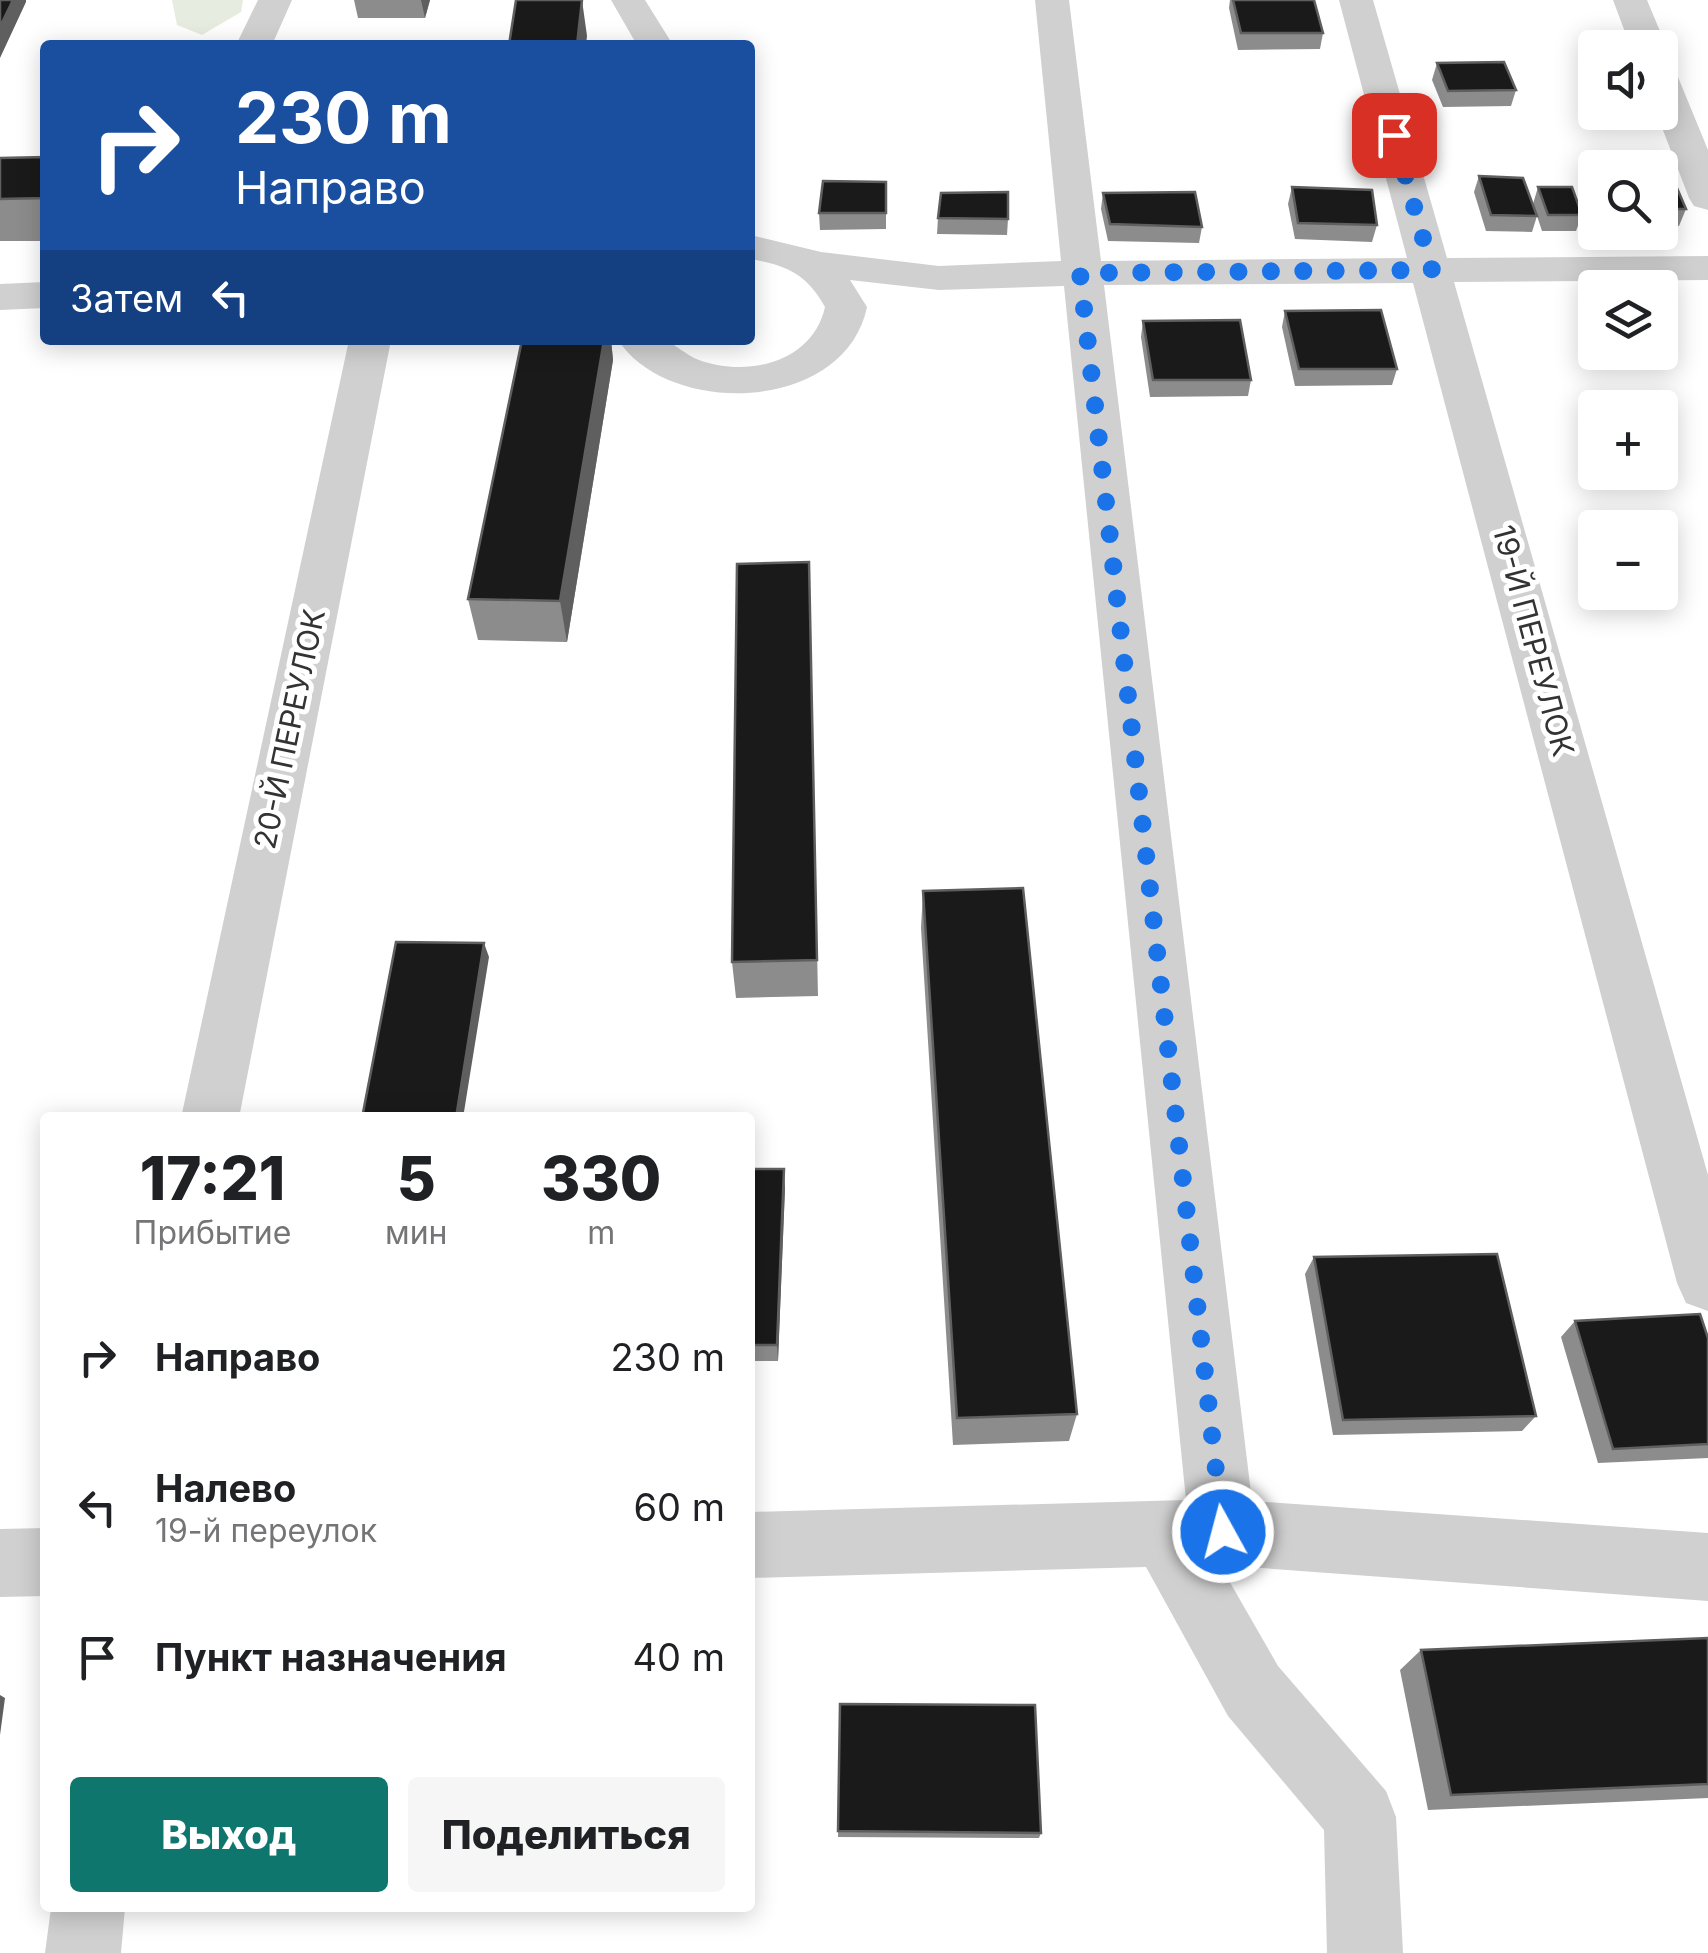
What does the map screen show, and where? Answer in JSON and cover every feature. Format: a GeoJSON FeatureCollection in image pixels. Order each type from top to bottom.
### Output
{"type":"FeatureCollection","features":[{"type":"Feature","properties":{"kind":"street"},"geometry":{"type":"LineString","coordinates":[[256,40],[275,0]]}},
{"type":"Feature","properties":{"kind":"street"},"geometry":{"type":"LineString","coordinates":[[628,0],[653,40]]}},
{"type":"Feature","properties":{"kind":"street"},"geometry":{"type":"LineString","coordinates":[[1052,0],[1194,1534],[1252,1691],[1360,1817],[1365,1953]]}},
{"type":"Feature","properties":{"kind":"street","name":"19-Й ПЕРЕУЛОК"},"geometry":{"type":"LineString","coordinates":[[1356,0],[1708,1283]]}},
{"type":"Feature","properties":{"kind":"street"},"geometry":{"type":"LineString","coordinates":[[1630,0],[1641,30]]}},
{"type":"Feature","properties":{"kind":"street"},"geometry":{"type":"LineString","coordinates":[[1678,122],[1708,198]]}},
{"type":"Feature","properties":{"kind":"street"},"geometry":{"type":"LineString","coordinates":[[755,248],[792,254],[815,264],[939,278],[1080,273],[1708,268]]}},
{"type":"Feature","properties":{"kind":"street"},"geometry":{"type":"LineString","coordinates":[[645,345],[668,366],[724,380],[771,376],[804,365],[826,350],[839,334],[846,306],[831,278],[815,264]]}},
{"type":"Feature","properties":{"kind":"street"},"geometry":{"type":"LineString","coordinates":[[846,306],[939,278]]}},
{"type":"Feature","properties":{"kind":"street"},"geometry":{"type":"LineString","coordinates":[[0,296],[40,296]]}},
{"type":"Feature","properties":{"kind":"street","name":"20-Й ПЕРЕУЛОК"},"geometry":{"type":"LineString","coordinates":[[211,1112],[369,345]]}},
{"type":"Feature","properties":{"kind":"street"},"geometry":{"type":"LineString","coordinates":[[755,1545],[1194,1534],[1708,1568]]}},
{"type":"Feature","properties":{"kind":"street"},"geometry":{"type":"LineString","coordinates":[[0,1563],[40,1562]]}},
{"type":"Feature","properties":{"kind":"street"},"geometry":{"type":"LineString","coordinates":[[83,1953],[88,1912]]}},
{"type":"Feature","properties":{"kind":"shaded area"},"geometry":{"type":"Polygon","coordinates":[[[172,0],[243,0],[241,12],[202,35],[177,25],[172,0]]]}},
{"type":"Feature","properties":{"kind":"building"},"geometry":{"type":"Polygon","coordinates":[[[0,0],[13,0],[0,27],[0,0]]]}},
{"type":"Feature","properties":{"kind":"building"},"geometry":{"type":"Polygon","coordinates":[[[516,0],[582,0],[578,40],[510,40],[516,0]]]}},
{"type":"Feature","properties":{"kind":"building"},"geometry":{"type":"Polygon","coordinates":[[[1233,0],[1314,0],[1323,33],[1241,33],[1233,0]]]}},
{"type":"Feature","properties":{"kind":"building"},"geometry":{"type":"Polygon","coordinates":[[[1504,62],[1516,90],[1448,91],[1437,63],[1504,62]]]}},
{"type":"Feature","properties":{"kind":"building"},"geometry":{"type":"Polygon","coordinates":[[[40,157],[40,198],[0,199],[0,158],[40,157]]]}},
{"type":"Feature","properties":{"kind":"building"},"geometry":{"type":"Polygon","coordinates":[[[1479,176],[1523,178],[1537,216],[1491,215],[1479,176]]]}},
{"type":"Feature","properties":{"kind":"building"},"geometry":{"type":"Polygon","coordinates":[[[823,181],[886,182],[886,213],[819,213],[823,181]]]}},
{"type":"Feature","properties":{"kind":"building"},"geometry":{"type":"Polygon","coordinates":[[[1292,187],[1372,190],[1377,225],[1298,223],[1292,187]]]}},
{"type":"Feature","properties":{"kind":"building"},"geometry":{"type":"Polygon","coordinates":[[[1538,187],[1572,187],[1578,215],[1548,215],[1538,187]]]}},
{"type":"Feature","properties":{"kind":"building"},"geometry":{"type":"Polygon","coordinates":[[[1678,190],[1686,209],[1678,209],[1678,190]]]}},
{"type":"Feature","properties":{"kind":"building"},"geometry":{"type":"Polygon","coordinates":[[[1008,192],[1008,219],[938,218],[941,193],[1008,192]]]}},
{"type":"Feature","properties":{"kind":"building"},"geometry":{"type":"Polygon","coordinates":[[[1195,192],[1202,227],[1110,224],[1103,193],[1195,192]]]}},
{"type":"Feature","properties":{"kind":"building"},"geometry":{"type":"Polygon","coordinates":[[[1381,310],[1397,369],[1299,369],[1285,311],[1381,310]]]}},
{"type":"Feature","properties":{"kind":"building"},"geometry":{"type":"Polygon","coordinates":[[[1240,320],[1251,380],[1153,380],[1143,321],[1240,320]]]}},
{"type":"Feature","properties":{"kind":"building"},"geometry":{"type":"Polygon","coordinates":[[[521,345],[603,345],[560,601],[468,599],[521,345]]]}},
{"type":"Feature","properties":{"kind":"building"},"geometry":{"type":"Polygon","coordinates":[[[809,562],[817,960],[732,962],[737,564],[809,562]]]}},
{"type":"Feature","properties":{"kind":"building"},"geometry":{"type":"Polygon","coordinates":[[[1023,888],[1077,1414],[957,1418],[923,891],[1023,888]]]}},
{"type":"Feature","properties":{"kind":"building"},"geometry":{"type":"Polygon","coordinates":[[[396,942],[484,943],[457,1112],[363,1112],[396,942]]]}},
{"type":"Feature","properties":{"kind":"building"},"geometry":{"type":"Polygon","coordinates":[[[755,1169],[784,1169],[777,1345],[755,1345],[755,1169]]]}},
{"type":"Feature","properties":{"kind":"building"},"geometry":{"type":"Polygon","coordinates":[[[1497,1254],[1536,1416],[1343,1420],[1314,1257],[1497,1254]]]}},
{"type":"Feature","properties":{"kind":"building"},"geometry":{"type":"Polygon","coordinates":[[[1700,1314],[1708,1338],[1708,1444],[1613,1449],[1575,1321],[1700,1314]]]}},
{"type":"Feature","properties":{"kind":"building"},"geometry":{"type":"Polygon","coordinates":[[[1708,1638],[1708,1784],[1451,1795],[1421,1650],[1708,1638]]]}},
{"type":"Feature","properties":{"kind":"building"},"geometry":{"type":"Polygon","coordinates":[[[840,1704],[1035,1705],[1041,1833],[838,1831],[840,1704]]]}},
{"type":"Feature","properties":{"kind":"route"},"geometry":{"type":"LineString","coordinates":[[1223,1532],[1080,273],[1432,270],[1394,135]]}}]}
